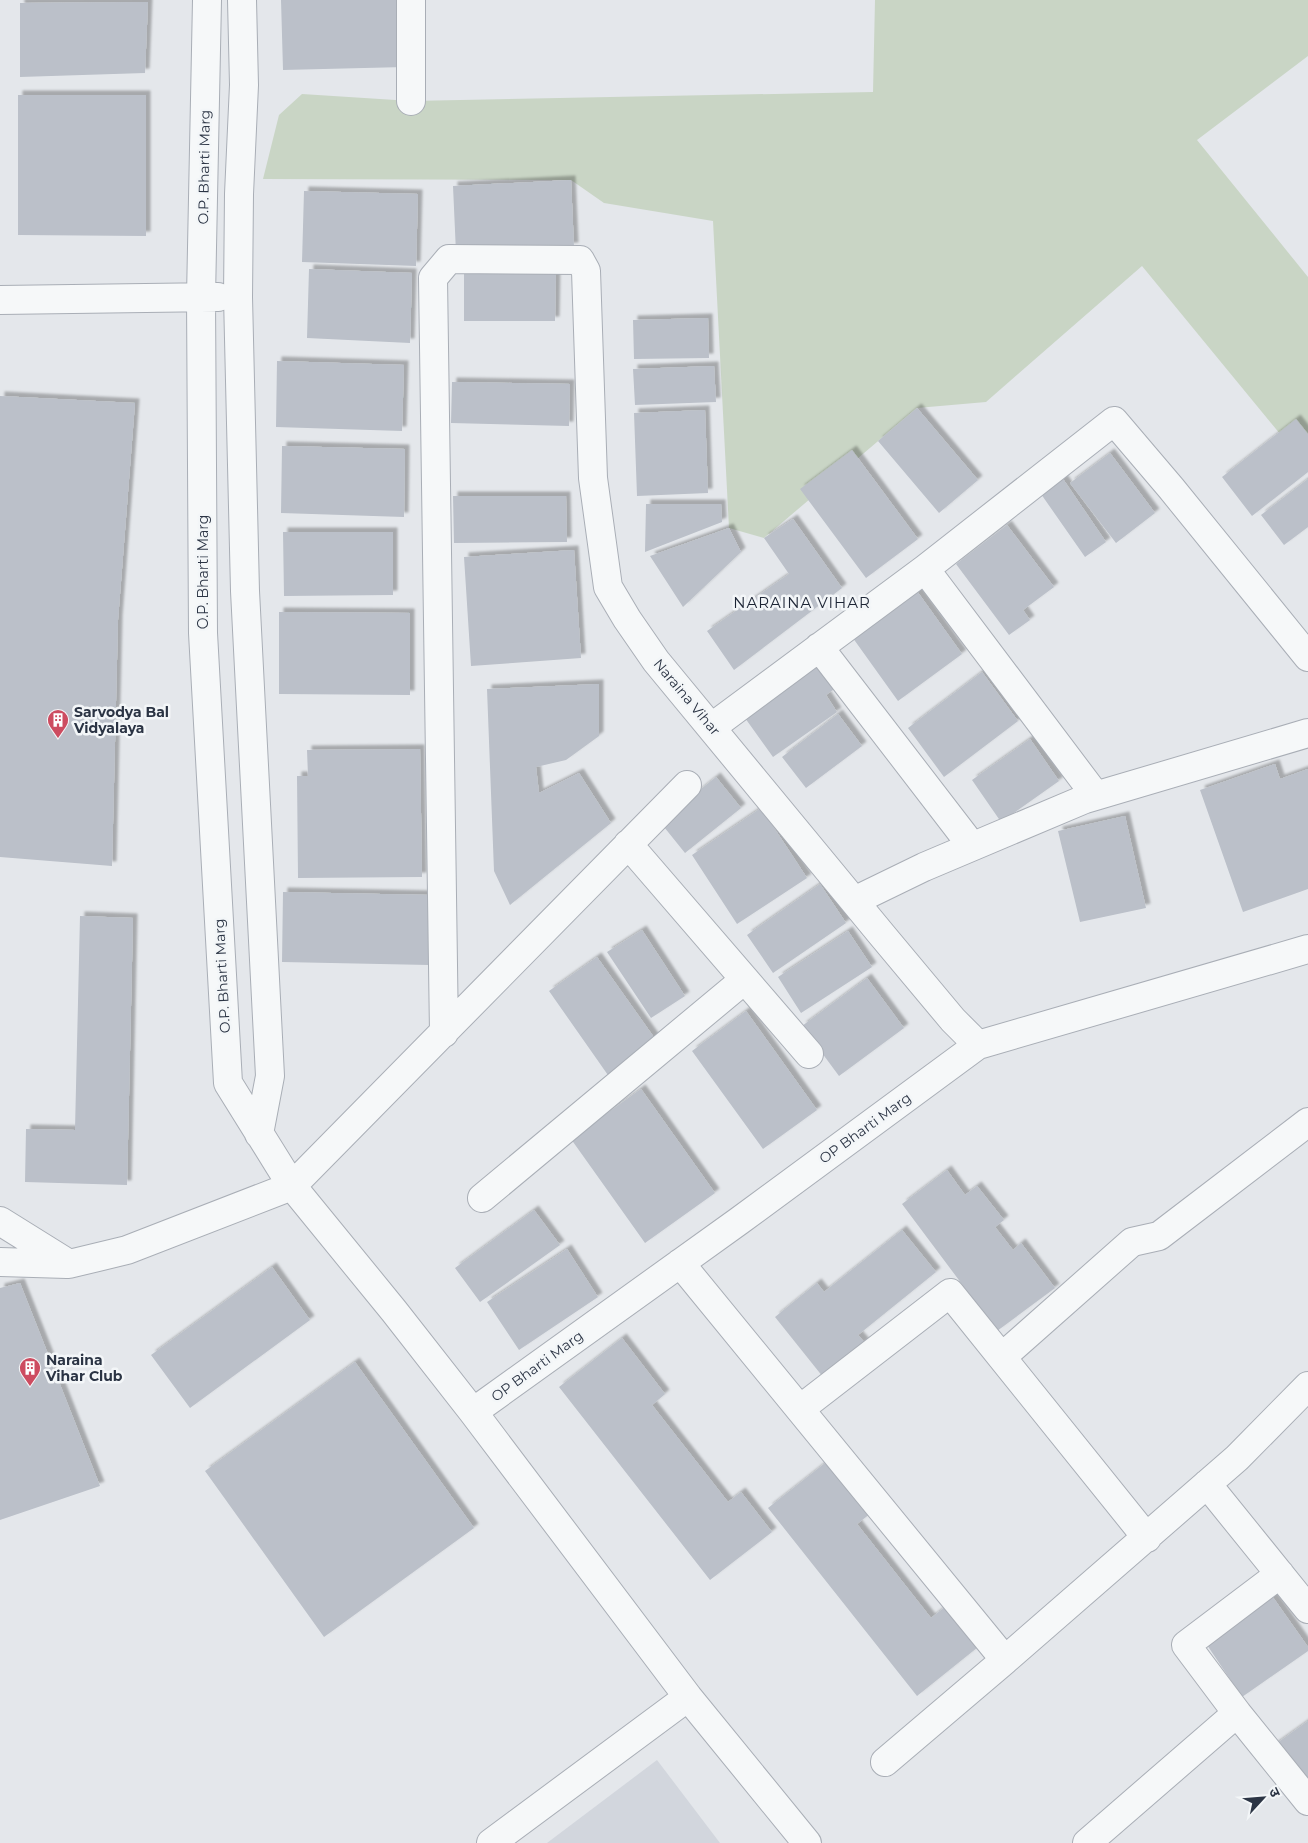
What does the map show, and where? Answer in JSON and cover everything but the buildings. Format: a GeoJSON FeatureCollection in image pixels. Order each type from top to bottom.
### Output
{"type":"FeatureCollection","features":[{"type":"Feature","properties":{"kind":"street","name":"O.P. Bharti Marg"},"geometry":{"type":"LineString","coordinates":[[207,0],[201,297],[203,633],[228,1083],[292,1186],[391,1307],[473,1412],[688,1697],[806,1843]]}},
{"type":"Feature","properties":{"kind":"street"},"geometry":{"type":"LineString","coordinates":[[242,0],[244,86],[239,194],[238,297],[245,591],[270,1076],[259,1134]]}},
{"type":"Feature","properties":{"kind":"street"},"geometry":{"type":"LineString","coordinates":[[411,0],[411,100]]}},
{"type":"Feature","properties":{"kind":"street","name":"Naraina Vihar"},"geometry":{"type":"LineString","coordinates":[[444,1033],[433,278],[449,259],[580,260],[586,271],[593,478],[608,587],[626,618],[656,661],[953,1020],[978,1045]]}},
{"type":"Feature","properties":{"kind":"street"},"geometry":{"type":"LineString","coordinates":[[0,300],[238,297]]}},
{"type":"Feature","properties":{"kind":"street"},"geometry":{"type":"LineString","coordinates":[[712,727],[926,569],[1114,421],[1308,657]]}},
{"type":"Feature","properties":{"kind":"street"},"geometry":{"type":"LineString","coordinates":[[926,569],[1096,796]]}},
{"type":"Feature","properties":{"kind":"street"},"geometry":{"type":"LineString","coordinates":[[819,647],[972,846]]}},
{"type":"Feature","properties":{"kind":"street"},"geometry":{"type":"LineString","coordinates":[[854,901],[972,846],[1096,796],[1308,733]]}},
{"type":"Feature","properties":{"kind":"street"},"geometry":{"type":"LineString","coordinates":[[0,1262],[69,1264],[128,1250],[292,1186],[687,784]]}},
{"type":"Feature","properties":{"kind":"street"},"geometry":{"type":"LineString","coordinates":[[628,844],[809,1054]]}},
{"type":"Feature","properties":{"kind":"street","name":"OP Bharti Marg"},"geometry":{"type":"LineString","coordinates":[[473,1412],[978,1045],[1308,949]]}},
{"type":"Feature","properties":{"kind":"street"},"geometry":{"type":"LineString","coordinates":[[482,1198],[744,980]]}},
{"type":"Feature","properties":{"kind":"street"},"geometry":{"type":"LineString","coordinates":[[1002,1356],[1132,1242],[1159,1236],[1308,1122]]}},
{"type":"Feature","properties":{"kind":"street"},"geometry":{"type":"LineString","coordinates":[[0,1220],[69,1264]]}},
{"type":"Feature","properties":{"kind":"street"},"geometry":{"type":"LineString","coordinates":[[680,1262],[1006,1660]]}},
{"type":"Feature","properties":{"kind":"street"},"geometry":{"type":"LineString","coordinates":[[800,1409],[950,1293],[1147,1538]]}},
{"type":"Feature","properties":{"kind":"street"},"geometry":{"type":"LineString","coordinates":[[885,1762],[1006,1660],[1237,1458],[1308,1386]]}},
{"type":"Feature","properties":{"kind":"street"},"geometry":{"type":"LineString","coordinates":[[1207,1484],[1308,1609]]}},
{"type":"Feature","properties":{"kind":"street"},"geometry":{"type":"LineString","coordinates":[[1280,1574],[1186,1645],[1237,1713],[1308,1801]]}},
{"type":"Feature","properties":{"kind":"street"},"geometry":{"type":"LineString","coordinates":[[491,1843],[688,1697]]}},
{"type":"Feature","properties":{"kind":"street"},"geometry":{"type":"LineString","coordinates":[[1088,1843],[1237,1713]]}},
{"type":"Feature","properties":{"kind":"shaded area"},"geometry":{"type":"Polygon","coordinates":[[[657,1760],[720,1843],[547,1843],[657,1760]]]}},
{"type":"Feature","properties":{"kind":"green space"},"geometry":{"type":"Polygon","coordinates":[[[875,0],[1308,0],[1308,56],[1197,140],[1308,277],[1308,468],[1142,266],[986,402],[917,408],[764,538],[729,528],[713,221],[604,203],[571,180],[263,179],[279,115],[302,94],[411,101],[873,92],[875,0]]]}},
{"type":"Feature","properties":{"kind":"place","name":"Sarvodya Bal Vidyalaya"},"geometry":{"type":"Point","coordinates":[58,739]}},
{"type":"Feature","properties":{"kind":"place","name":"Naraina Vihar Club"},"geometry":{"type":"Point","coordinates":[30,1387]}},
{"type":"Feature","properties":{"kind":"district","name":"NARAINA VIHAR"},"geometry":{"type":"Point","coordinates":[802,603]}}]}
